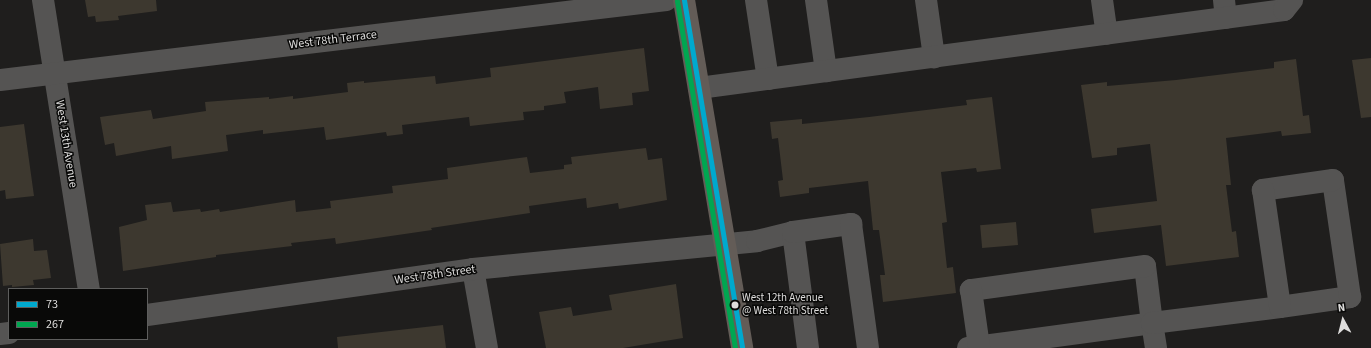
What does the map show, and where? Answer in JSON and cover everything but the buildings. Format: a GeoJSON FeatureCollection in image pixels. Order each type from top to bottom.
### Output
{"type":"FeatureCollection","features":[{"type":"Feature","properties":{"kind":"main road"},"geometry":{"type":"LineString","coordinates":[[684,0],[742,348]]}},
{"type":"Feature","properties":{"kind":"street","name":"West 13th Avenue"},"geometry":{"type":"LineString","coordinates":[[43,0],[89,288]]}},
{"type":"Feature","properties":{"kind":"street","name":"West 78th Terrace"},"geometry":{"type":"LineString","coordinates":[[0,80],[666,0]]}},
{"type":"Feature","properties":{"kind":"street"},"geometry":{"type":"LineString","coordinates":[[756,0],[768,79]]}},
{"type":"Feature","properties":{"kind":"street"},"geometry":{"type":"LineString","coordinates":[[816,0],[826,71]]}},
{"type":"Feature","properties":{"kind":"street"},"geometry":{"type":"LineString","coordinates":[[926,0],[934,57]]}},
{"type":"Feature","properties":{"kind":"street"},"geometry":{"type":"LineString","coordinates":[[1102,0],[1107,34]]}},
{"type":"Feature","properties":{"kind":"street"},"geometry":{"type":"LineString","coordinates":[[699,88],[1107,34],[1225,9],[1284,10],[1292,0]]}},
{"type":"Feature","properties":{"kind":"street"},"geometry":{"type":"LineString","coordinates":[[1156,348],[1152,323],[1144,266],[971,290],[973,347],[1152,323],[1280,307],[1350,297],[1333,180],[1264,190],[1280,307]]}},
{"type":"Feature","properties":{"kind":"street","name":"West 78th Street"},"geometry":{"type":"LineString","coordinates":[[148,315],[473,269],[725,242],[757,241],[793,232],[851,224],[868,348]]}},
{"type":"Feature","properties":{"kind":"street"},"geometry":{"type":"LineString","coordinates":[[793,232],[808,348]]}},
{"type":"Feature","properties":{"kind":"street"},"geometry":{"type":"LineString","coordinates":[[473,269],[487,348]]}},
{"type":"Feature","properties":{"kind":"transit line","name":"73"},"geometry":{"type":"LineString","coordinates":[[684,0],[742,348]]}},
{"type":"Feature","properties":{"kind":"transit line","name":"267"},"geometry":{"type":"LineString","coordinates":[[677,1],[735,348]]}},
{"type":"Feature","properties":{"kind":"place","name":"West 12th Avenue @ West 78th Street"},"geometry":{"type":"Point","coordinates":[735,305]}}]}
